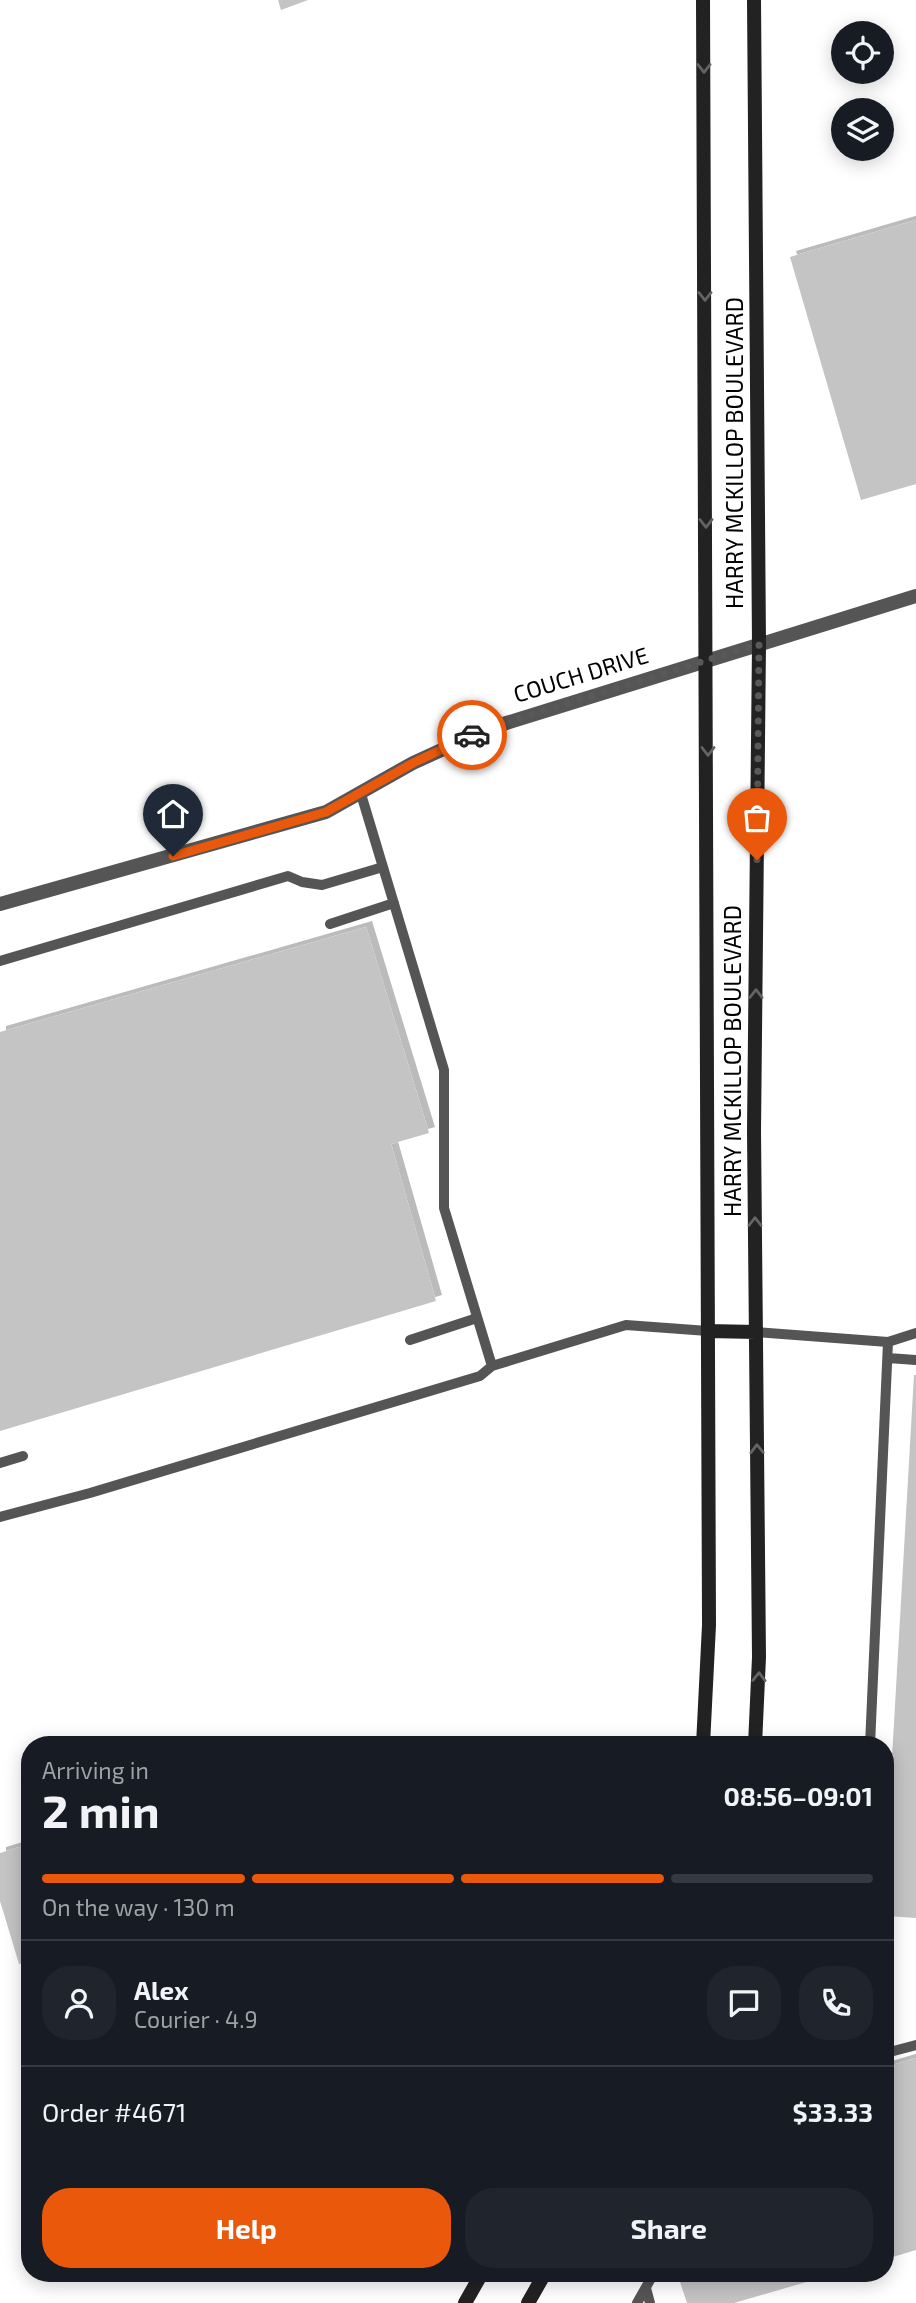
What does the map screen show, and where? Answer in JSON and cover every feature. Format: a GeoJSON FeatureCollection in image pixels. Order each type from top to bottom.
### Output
{"type":"FeatureCollection","features":[{"type":"Feature","properties":{"kind":"main road","name":"HARRY MCKILLOP BOULEVARD"},"geometry":{"type":"LineString","coordinates":[[703,0],[709,1625],[703,1736]]}},
{"type":"Feature","properties":{"kind":"main road","name":"HARRY MCKILLOP BOULEVARD"},"geometry":{"type":"LineString","coordinates":[[754,0],[759,644],[754,1131],[759,1657],[755,1736]]}},
{"type":"Feature","properties":{"kind":"main road"},"geometry":{"type":"LineString","coordinates":[[708,1331],[756,1332]]}},
{"type":"Feature","properties":{"kind":"main road"},"geometry":{"type":"LineString","coordinates":[[465,2303],[477,2282]]}},
{"type":"Feature","properties":{"kind":"main road"},"geometry":{"type":"LineString","coordinates":[[528,2303],[540,2282]]}},
{"type":"Feature","properties":{"kind":"street","name":"COUCH DRIVE"},"geometry":{"type":"LineString","coordinates":[[0,904],[326,812],[413,763],[487,729],[916,596]]}},
{"type":"Feature","properties":{"kind":"lane"},"geometry":{"type":"LineString","coordinates":[[361,794],[444,1070],[444,1208],[492,1366]]}},
{"type":"Feature","properties":{"kind":"lane"},"geometry":{"type":"LineString","coordinates":[[0,961],[288,876],[302,882],[322,885],[383,867]]}},
{"type":"Feature","properties":{"kind":"lane"},"geometry":{"type":"LineString","coordinates":[[330,924],[394,903]]}},
{"type":"Feature","properties":{"kind":"lane"},"geometry":{"type":"LineString","coordinates":[[410,1340],[477,1318]]}},
{"type":"Feature","properties":{"kind":"lane"},"geometry":{"type":"LineString","coordinates":[[0,1517],[90,1493],[480,1376],[492,1366],[626,1325],[708,1331]]}},
{"type":"Feature","properties":{"kind":"lane"},"geometry":{"type":"LineString","coordinates":[[756,1332],[888,1342],[916,1333]]}},
{"type":"Feature","properties":{"kind":"lane"},"geometry":{"type":"LineString","coordinates":[[870,1736],[888,1342]]}},
{"type":"Feature","properties":{"kind":"lane"},"geometry":{"type":"LineString","coordinates":[[888,1358],[916,1360]]}},
{"type":"Feature","properties":{"kind":"lane"},"geometry":{"type":"LineString","coordinates":[[0,1463],[23,1456]]}},
{"type":"Feature","properties":{"kind":"lane"},"geometry":{"type":"LineString","coordinates":[[894,2051],[916,2045]]}},
{"type":"Feature","properties":{"kind":"lane"},"geometry":{"type":"LineString","coordinates":[[637,2303],[649,2282]]}},
{"type":"Feature","properties":{"kind":"lane"},"geometry":{"type":"LineString","coordinates":[[646,2288],[650,2303]]}},
{"type":"Feature","properties":{"kind":"building"},"geometry":{"type":"Polygon","coordinates":[[[278,0],[308,0],[281,10],[278,0]]]}},
{"type":"Feature","properties":{"kind":"building"},"geometry":{"type":"Polygon","coordinates":[[[916,220],[916,484],[861,500],[790,257],[916,220]]]}},
{"type":"Feature","properties":{"kind":"building"},"geometry":{"type":"Polygon","coordinates":[[[366,927],[429,1133],[391,1144],[436,1301],[0,1431],[0,1032],[366,927]]]}},
{"type":"Feature","properties":{"kind":"building"},"geometry":{"type":"Polygon","coordinates":[[[916,1375],[916,1918],[894,1917],[893,1736],[916,1375]]]}},
{"type":"Feature","properties":{"kind":"building"},"geometry":{"type":"Polygon","coordinates":[[[21,1847],[19,1964],[0,1901],[0,1853],[21,1847]]]}},
{"type":"Feature","properties":{"kind":"building"},"geometry":{"type":"Polygon","coordinates":[[[916,2058],[916,2250],[894,2257],[894,2065],[916,2058]]]}},
{"type":"Feature","properties":{"kind":"building"},"geometry":{"type":"Polygon","coordinates":[[[680,2282],[806,2282],[734,2303],[687,2303],[680,2282]]]}},
{"type":"Feature","properties":{"kind":"way so far"},"geometry":{"type":"LineString","coordinates":[[472,735],[759,644],[757,860]]}},
{"type":"Feature","properties":{"kind":"route"},"geometry":{"type":"LineString","coordinates":[[173,856],[326,812],[413,763],[472,735]]}}]}
